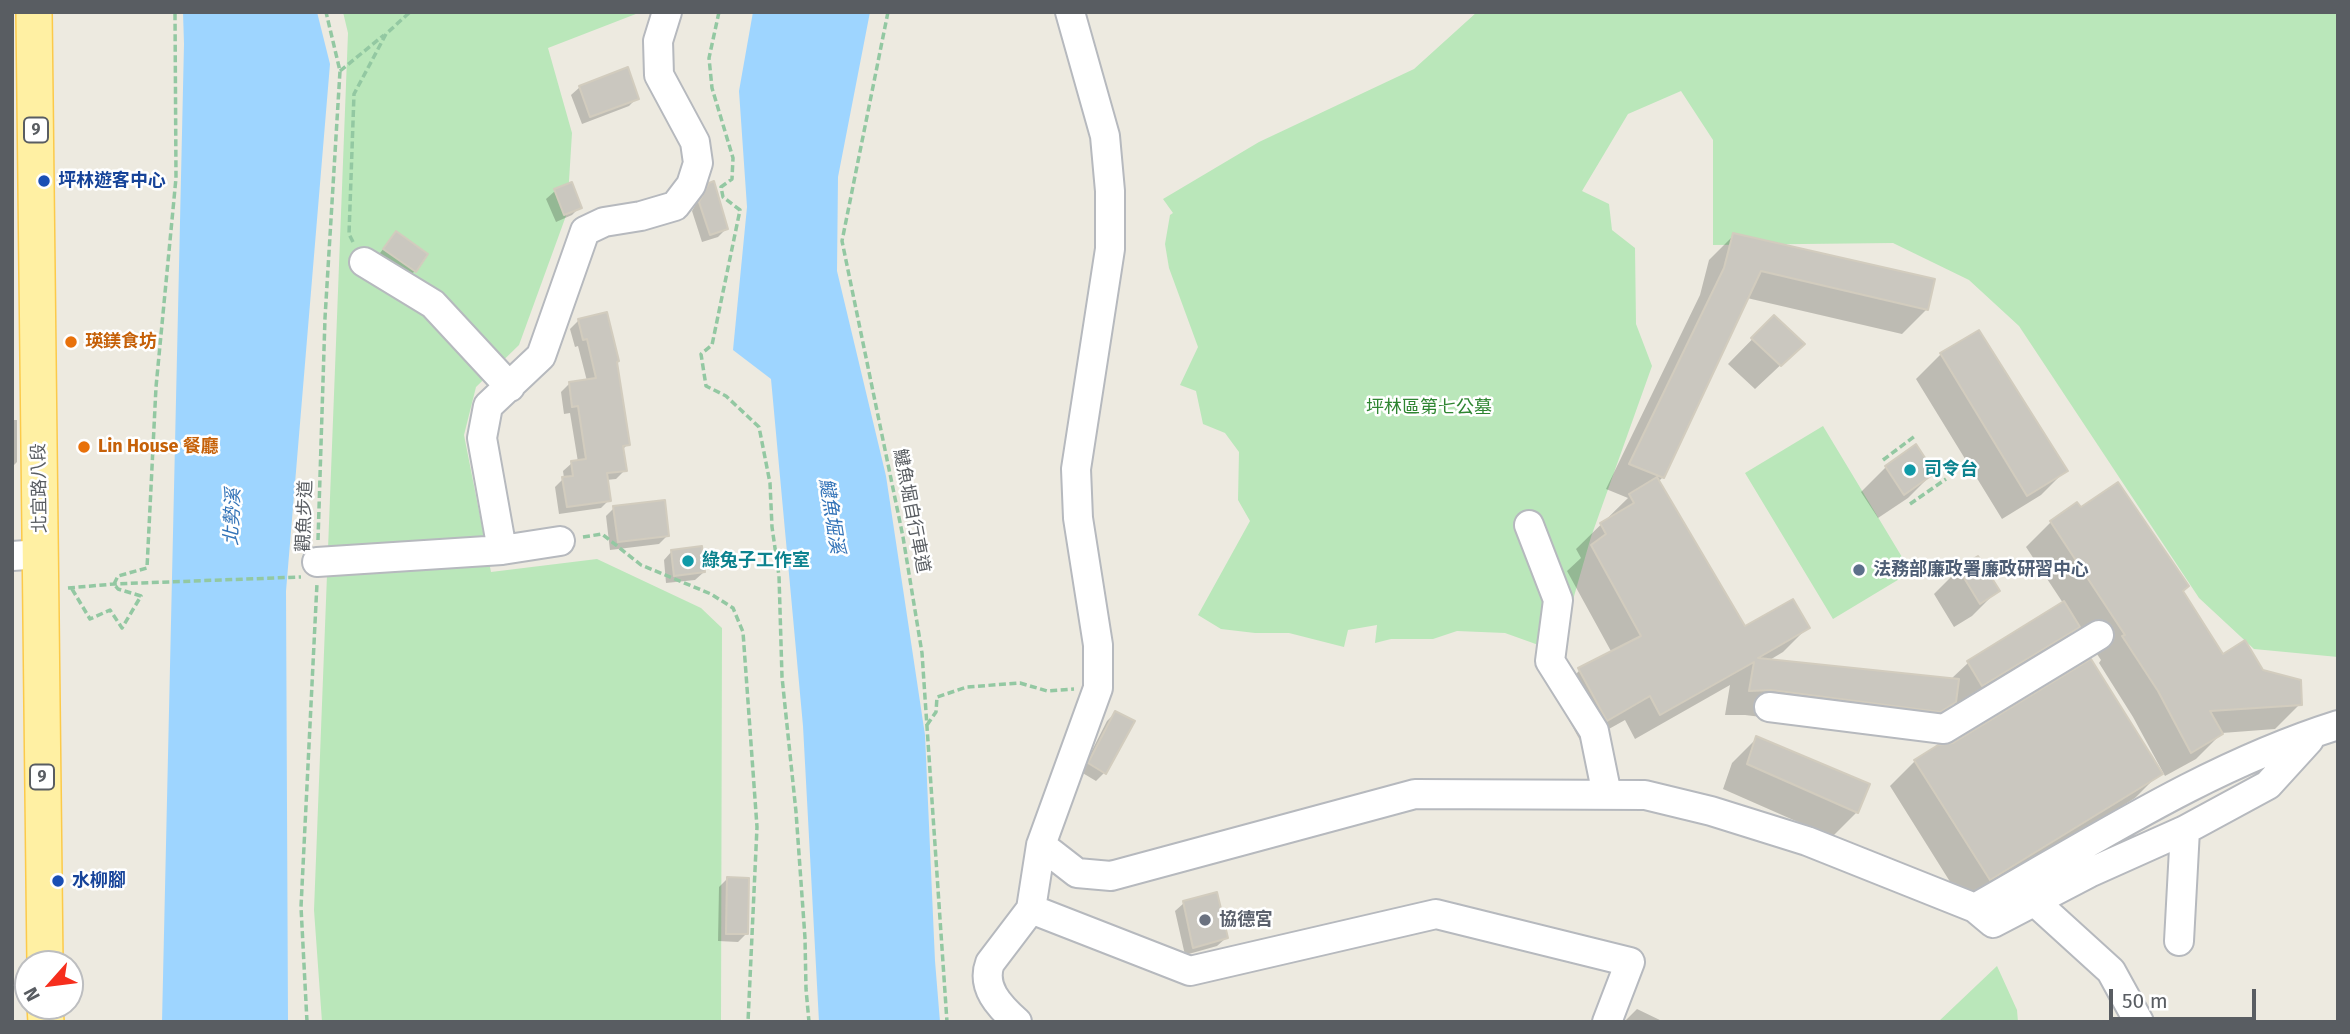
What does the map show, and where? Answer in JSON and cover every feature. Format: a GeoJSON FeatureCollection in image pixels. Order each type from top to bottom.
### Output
{"type":"FeatureCollection","features":[{"type":"Feature","properties":{"kind":"main road","name":"北宜路八段"},"geometry":{"type":"LineString","coordinates":[[34,12],[27,555],[56,589],[45,950]]}},
{"type":"Feature","properties":{"kind":"street"},"geometry":{"type":"LineString","coordinates":[[502,550],[482,438],[488,406],[541,356],[585,231],[604,222],[641,216],[675,205],[691,185],[698,163],[695,142],[659,75],[658,41],[667,12]]}},
{"type":"Feature","properties":{"kind":"street"},"geometry":{"type":"LineString","coordinates":[[1017,1022],[989,991],[987,971],[990,962],[1031,909],[1041,845],[1098,688],[1098,645],[1079,518],[1076,469],[1110,249],[1110,191],[1105,136],[1070,12]]}},
{"type":"Feature","properties":{"kind":"street"},"geometry":{"type":"LineString","coordinates":[[364,262],[433,304],[510,387]]}},
{"type":"Feature","properties":{"kind":"street"},"geometry":{"type":"LineString","coordinates":[[1530,525],[1558,600],[1550,661],[1594,731],[1606,795]]}},
{"type":"Feature","properties":{"kind":"street"},"geometry":{"type":"LineString","coordinates":[[317,569],[502,550],[560,541]]}},
{"type":"Feature","properties":{"kind":"street"},"geometry":{"type":"LineString","coordinates":[[1769,707],[1944,729],[2099,635]]}},
{"type":"Feature","properties":{"kind":"street"},"geometry":{"type":"LineString","coordinates":[[1041,845],[1077,873],[1111,876],[1415,794],[1645,795],[1712,811],[1807,841],[1975,908],[1993,923],[2088,873],[2185,830],[2268,785],[2327,729]]}},
{"type":"Feature","properties":{"kind":"street"},"geometry":{"type":"LineString","coordinates":[[1975,908],[2196,783],[2327,729]]}},
{"type":"Feature","properties":{"kind":"street"},"geometry":{"type":"LineString","coordinates":[[2179,941],[2185,830]]}},
{"type":"Feature","properties":{"kind":"street"},"geometry":{"type":"LineString","coordinates":[[2034,901],[2111,971],[2139,1022]]}},
{"type":"Feature","properties":{"kind":"street"},"geometry":{"type":"LineString","coordinates":[[1031,909],[1190,971],[1436,914],[1630,962],[1607,1022]]}},
{"type":"Feature","properties":{"kind":"path"},"geometry":{"type":"LineString","coordinates":[[114,584],[118,576],[147,568],[156,387],[176,178],[175,12]]}},
{"type":"Feature","properties":{"kind":"path","name":"觀魚步道"},"geometry":{"type":"LineString","coordinates":[[307,1022],[301,907],[317,569],[325,318],[340,71],[326,12]]}},
{"type":"Feature","properties":{"kind":"path"},"geometry":{"type":"LineString","coordinates":[[340,71],[410,12]]}},
{"type":"Feature","properties":{"kind":"path"},"geometry":{"type":"LineString","coordinates":[[719,12],[709,58],[712,88],[733,158],[732,179],[722,187],[723,197],[740,211],[712,345],[701,354],[706,386],[726,396],[758,426],[770,483],[772,527],[779,576],[782,677],[804,913],[809,1022]]}},
{"type":"Feature","properties":{"kind":"path","name":"𩻸魚堀自行車道"},"geometry":{"type":"LineString","coordinates":[[888,12],[842,241],[904,537],[922,653],[947,1022]]}},
{"type":"Feature","properties":{"kind":"path"},"geometry":{"type":"LineString","coordinates":[[364,262],[349,234],[354,94],[386,34]]}},
{"type":"Feature","properties":{"kind":"path"},"geometry":{"type":"LineString","coordinates":[[1883,460],[1915,436]]}},
{"type":"Feature","properties":{"kind":"path"},"geometry":{"type":"LineString","coordinates":[[1910,503],[1946,479]]}},
{"type":"Feature","properties":{"kind":"path"},"geometry":{"type":"LineString","coordinates":[[560,541],[602,534],[641,565],[711,594],[733,608],[743,632],[757,827],[748,1022]]}},
{"type":"Feature","properties":{"kind":"path"},"geometry":{"type":"LineString","coordinates":[[56,589],[317,569]]}},
{"type":"Feature","properties":{"kind":"path"},"geometry":{"type":"LineString","coordinates":[[56,589],[90,619],[110,610],[122,628],[141,596],[118,589],[114,584]]}},
{"type":"Feature","properties":{"kind":"path"},"geometry":{"type":"LineString","coordinates":[[926,727],[936,712],[937,697],[967,687],[1020,683],[1047,691],[1098,688]]}},
{"type":"Feature","properties":{"kind":"green space"},"geometry":{"type":"Polygon","coordinates":[[[343,12],[641,12],[548,48],[572,133],[567,213],[519,345],[476,387],[464,435],[491,572],[597,559],[701,608],[722,628],[721,1022],[322,1022],[314,910],[348,33],[343,12]]]}},
{"type":"Feature","properties":{"kind":"green space","name":"坪林區第七公墓"},"geometry":{"type":"Polygon","coordinates":[[[1477,12],[2338,12],[2338,657],[2254,649],[2199,598],[2019,326],[1969,280],[1893,243],[1713,245],[1713,140],[1681,91],[1628,114],[1582,191],[1609,204],[1612,230],[1635,248],[1636,324],[1652,366],[1591,537],[1558,652],[1505,633],[1457,631],[1433,639],[1391,639],[1375,643],[1377,625],[1348,630],[1344,647],[1289,633],[1221,629],[1198,615],[1250,521],[1238,500],[1239,452],[1225,433],[1203,424],[1196,391],[1180,385],[1198,347],[1169,268],[1165,244],[1170,215],[1173,213],[1163,199],[1259,142],[1414,69],[1477,12]]]}},
{"type":"Feature","properties":{"kind":"green space"},"geometry":{"type":"Polygon","coordinates":[[[1823,426],[1911,572],[1833,619],[1745,473],[1823,426]]]}},
{"type":"Feature","properties":{"kind":"green space"},"geometry":{"type":"Polygon","coordinates":[[[1997,966],[2017,1010],[2018,1022],[1938,1022],[1997,966]]]}},
{"type":"Feature","properties":{"kind":"water","name":"北勢溪"},"geometry":{"type":"Polygon","coordinates":[[[183,12],[317,12],[330,64],[286,591],[288,1022],[162,1022],[183,12]]]}},
{"type":"Feature","properties":{"kind":"water","name":"𩻸魚堀溪"},"geometry":{"type":"Polygon","coordinates":[[[753,12],[870,12],[838,177],[837,271],[886,476],[925,735],[940,1022],[819,1022],[803,726],[771,379],[733,350],[747,207],[739,91],[753,12]]]}},
{"type":"Feature","properties":{"kind":"building"},"geometry":{"type":"Polygon","coordinates":[[[628,67],[639,99],[590,117],[579,86],[628,67]]]}},
{"type":"Feature","properties":{"kind":"building"},"geometry":{"type":"Polygon","coordinates":[[[714,181],[728,229],[710,235],[699,202],[709,183],[714,181]]]}},
{"type":"Feature","properties":{"kind":"building"},"geometry":{"type":"Polygon","coordinates":[[[572,182],[582,208],[564,215],[554,189],[572,182]]]}},
{"type":"Feature","properties":{"kind":"building"},"geometry":{"type":"Polygon","coordinates":[[[396,231],[428,254],[416,272],[383,249],[396,231]]]}},
{"type":"Feature","properties":{"kind":"building"},"geometry":{"type":"Polygon","coordinates":[[[1733,233],[1935,279],[1928,310],[1761,271],[1664,478],[1629,464],[1724,268],[1733,233]]]}},
{"type":"Feature","properties":{"kind":"building"},"geometry":{"type":"Polygon","coordinates":[[[607,312],[619,361],[617,362],[630,445],[623,446],[627,471],[607,473],[611,501],[567,507],[562,477],[573,476],[571,461],[586,459],[578,406],[572,407],[569,382],[596,378],[587,339],[583,340],[578,319],[607,312]]]}},
{"type":"Feature","properties":{"kind":"building"},"geometry":{"type":"Polygon","coordinates":[[[1774,315],[1805,344],[1781,366],[1751,338],[1774,315]]]}},
{"type":"Feature","properties":{"kind":"building"},"geometry":{"type":"Polygon","coordinates":[[[1979,330],[2068,471],[2027,496],[1940,353],[1979,330]]]}},
{"type":"Feature","properties":{"kind":"building","name":"司令台"},"geometry":{"type":"Polygon","coordinates":[[[1916,444],[1935,473],[1904,495],[1885,466],[1916,444]]]}},
{"type":"Feature","properties":{"kind":"building"},"geometry":{"type":"Polygon","coordinates":[[[1657,477],[1745,626],[1793,599],[1810,628],[1758,658],[1959,679],[1956,702],[1940,712],[1771,690],[1749,691],[1754,662],[1660,715],[1650,696],[1607,721],[1578,668],[1641,636],[1591,545],[1606,534],[1600,523],[1634,503],[1629,494],[1657,477]]]}},
{"type":"Feature","properties":{"kind":"building"},"geometry":{"type":"Polygon","coordinates":[[[2118,482],[2189,586],[2183,591],[2223,654],[2245,640],[2263,670],[2301,680],[2302,705],[2210,711],[2223,734],[2191,753],[2158,691],[2122,636],[2125,635],[2050,521],[2077,502],[2081,507],[2118,482]]]}},
{"type":"Feature","properties":{"kind":"building"},"geometry":{"type":"Polygon","coordinates":[[[665,500],[669,536],[618,542],[613,506],[665,500]]]}},
{"type":"Feature","properties":{"kind":"building","name":"綠兔子工作室"},"geometry":{"type":"Polygon","coordinates":[[[702,546],[705,572],[674,576],[671,550],[702,546]]]}},
{"type":"Feature","properties":{"kind":"building"},"geometry":{"type":"Polygon","coordinates":[[[1978,556],[2000,591],[1980,604],[1958,568],[1978,556]]]}},
{"type":"Feature","properties":{"kind":"building"},"geometry":{"type":"Polygon","coordinates":[[[2064,601],[2080,627],[1982,686],[1967,661],[2064,601]]]}},
{"type":"Feature","properties":{"kind":"building"},"geometry":{"type":"Polygon","coordinates":[[[2091,659],[2163,774],[1990,880],[1914,760],[1938,745],[1953,743],[2091,659]]]}},
{"type":"Feature","properties":{"kind":"building"},"geometry":{"type":"Polygon","coordinates":[[[1115,711],[1135,721],[1106,774],[1088,763],[1115,711]]]}},
{"type":"Feature","properties":{"kind":"building"},"geometry":{"type":"Polygon","coordinates":[[[1756,736],[1870,784],[1858,813],[1747,764],[1756,736]]]}},
{"type":"Feature","properties":{"kind":"building"},"geometry":{"type":"Polygon","coordinates":[[[727,877],[749,878],[748,934],[726,934],[727,877]]]}},
{"type":"Feature","properties":{"kind":"building","name":"協德宮"},"geometry":{"type":"Polygon","coordinates":[[[1217,892],[1228,938],[1193,948],[1183,901],[1217,892]]]}},
{"type":"Feature","properties":{"kind":"place","name":"坪林遊客中心"},"geometry":{"type":"Point","coordinates":[44,181]}},
{"type":"Feature","properties":{"kind":"place","name":"瑛鎂食坊"},"geometry":{"type":"Point","coordinates":[71,342]}},
{"type":"Feature","properties":{"kind":"place","name":"Lin House 餐廳"},"geometry":{"type":"Point","coordinates":[84,447]}},
{"type":"Feature","properties":{"kind":"place","name":"司令台"},"geometry":{"type":"Point","coordinates":[1910,470]}},
{"type":"Feature","properties":{"kind":"place","name":"綠兔子工作室"},"geometry":{"type":"Point","coordinates":[688,561]}},
{"type":"Feature","properties":{"kind":"place","name":"法務部廉政署廉政研習中心"},"geometry":{"type":"Point","coordinates":[1859,570]}},
{"type":"Feature","properties":{"kind":"place","name":"水柳腳"},"geometry":{"type":"Point","coordinates":[58,881]}},
{"type":"Feature","properties":{"kind":"place","name":"協德宮"},"geometry":{"type":"Point","coordinates":[1205,920]}}]}
